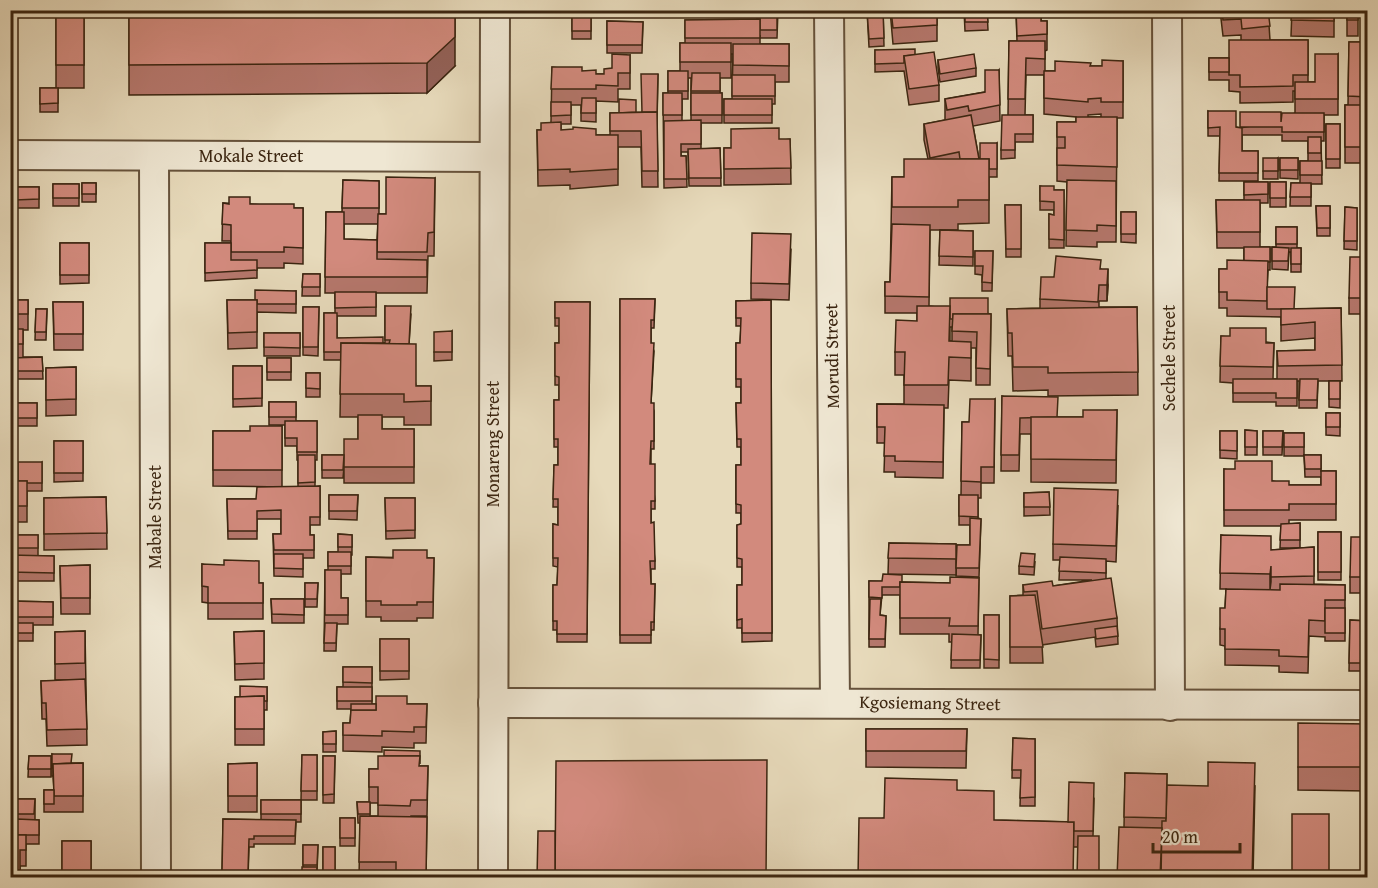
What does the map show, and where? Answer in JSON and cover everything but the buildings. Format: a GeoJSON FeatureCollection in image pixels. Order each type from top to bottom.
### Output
{"type":"FeatureCollection","features":[{"type":"Feature","properties":{"kind":"street","name":"Monareng Street"},"geometry":{"type":"LineString","coordinates":[[493,878],[492,157],[495,10]]}},
{"type":"Feature","properties":{"kind":"street","name":"Morudi Street"},"geometry":{"type":"LineString","coordinates":[[829,10],[835,702]]}},
{"type":"Feature","properties":{"kind":"street","name":"Sechele Street"},"geometry":{"type":"LineString","coordinates":[[1167,10],[1170,706]]}},
{"type":"Feature","properties":{"kind":"street","name":"Mokale Street"},"geometry":{"type":"LineString","coordinates":[[10,155],[492,157]]}},
{"type":"Feature","properties":{"kind":"street","name":"Mabale Street"},"geometry":{"type":"LineString","coordinates":[[154,156],[156,878]]}},
{"type":"Feature","properties":{"kind":"street","name":"Kgosiemang Street"},"geometry":{"type":"LineString","coordinates":[[493,703],[1368,705]]}}]}
